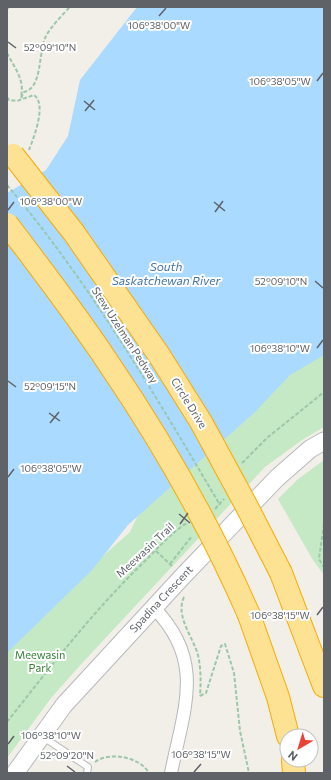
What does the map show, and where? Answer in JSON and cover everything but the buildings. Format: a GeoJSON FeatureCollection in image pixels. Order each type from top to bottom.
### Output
{"type":"FeatureCollection","features":[{"type":"Feature","properties":{"kind":"highway","name":"Circle Drive"},"geometry":{"type":"LineString","coordinates":[[16,152],[74,232],[163,362],[201,422],[245,503],[281,574],[324,686]]}},
{"type":"Feature","properties":{"kind":"highway"},"geometry":{"type":"LineString","coordinates":[[7,224],[107,361],[141,414],[214,540],[249,615],[278,697],[286,728]]}},
{"type":"Feature","properties":{"kind":"street","name":"Spadina Crescent"},"geometry":{"type":"LineString","coordinates":[[15,773],[64,705],[154,608],[277,478],[310,449],[324,441]]}},
{"type":"Feature","properties":{"kind":"street"},"geometry":{"type":"LineString","coordinates":[[154,608],[167,622],[182,649],[188,672],[184,709],[171,773]]}},
{"type":"Feature","properties":{"kind":"lane"},"geometry":{"type":"LineString","coordinates":[[42,736],[88,770]]}},
{"type":"Feature","properties":{"kind":"path"},"geometry":{"type":"LineString","coordinates":[[20,99],[24,92],[29,91],[35,84],[45,36],[70,7]]}},
{"type":"Feature","properties":{"kind":"path"},"geometry":{"type":"LineString","coordinates":[[7,53],[18,72],[22,91],[20,99]]}},
{"type":"Feature","properties":{"kind":"path"},"geometry":{"type":"LineString","coordinates":[[7,97],[9,100],[17,101],[34,94],[40,104],[36,132],[16,152]]}},
{"type":"Feature","properties":{"kind":"path","name":"Stew Uzelman Pedway"},"geometry":{"type":"LineString","coordinates":[[7,185],[75,274],[120,340],[220,505]]}},
{"type":"Feature","properties":{"kind":"path"},"geometry":{"type":"LineString","coordinates":[[239,468],[254,450],[324,392]]}},
{"type":"Feature","properties":{"kind":"path"},"geometry":{"type":"LineString","coordinates":[[211,514],[226,497]]}},
{"type":"Feature","properties":{"kind":"path","name":"Meewasin Trail"},"geometry":{"type":"LineString","coordinates":[[7,722],[92,614],[115,589],[166,540],[188,523]]}},
{"type":"Feature","properties":{"kind":"path"},"geometry":{"type":"LineString","coordinates":[[324,524],[319,559],[324,567]]}},
{"type":"Feature","properties":{"kind":"path"},"geometry":{"type":"LineString","coordinates":[[170,564],[193,534]]}},
{"type":"Feature","properties":{"kind":"path"},"geometry":{"type":"LineString","coordinates":[[185,594],[181,608],[182,616],[194,641],[201,669],[200,696],[206,693],[221,646],[225,644],[234,673],[240,731],[249,773]]}},
{"type":"Feature","properties":{"kind":"path"},"geometry":{"type":"LineString","coordinates":[[88,770],[98,760],[113,755],[130,759],[147,768],[149,773]]}},
{"type":"Feature","properties":{"kind":"green space","name":"Meewasin Park"},"geometry":{"type":"Polygon","coordinates":[[[324,344],[324,427],[302,440],[265,467],[51,698],[7,758],[7,649],[87,570],[130,532],[141,509],[324,344]]]}},
{"type":"Feature","properties":{"kind":"green space"},"geometry":{"type":"Polygon","coordinates":[[[324,460],[324,575],[313,560],[278,499],[297,480],[324,460]]]}},
{"type":"Feature","properties":{"kind":"water","name":"South Saskatchewan River"},"geometry":{"type":"Polygon","coordinates":[[[137,7],[324,7],[324,355],[290,375],[255,412],[128,525],[92,570],[7,653],[7,193],[46,170],[68,136],[80,80],[137,7]]]}}]}
